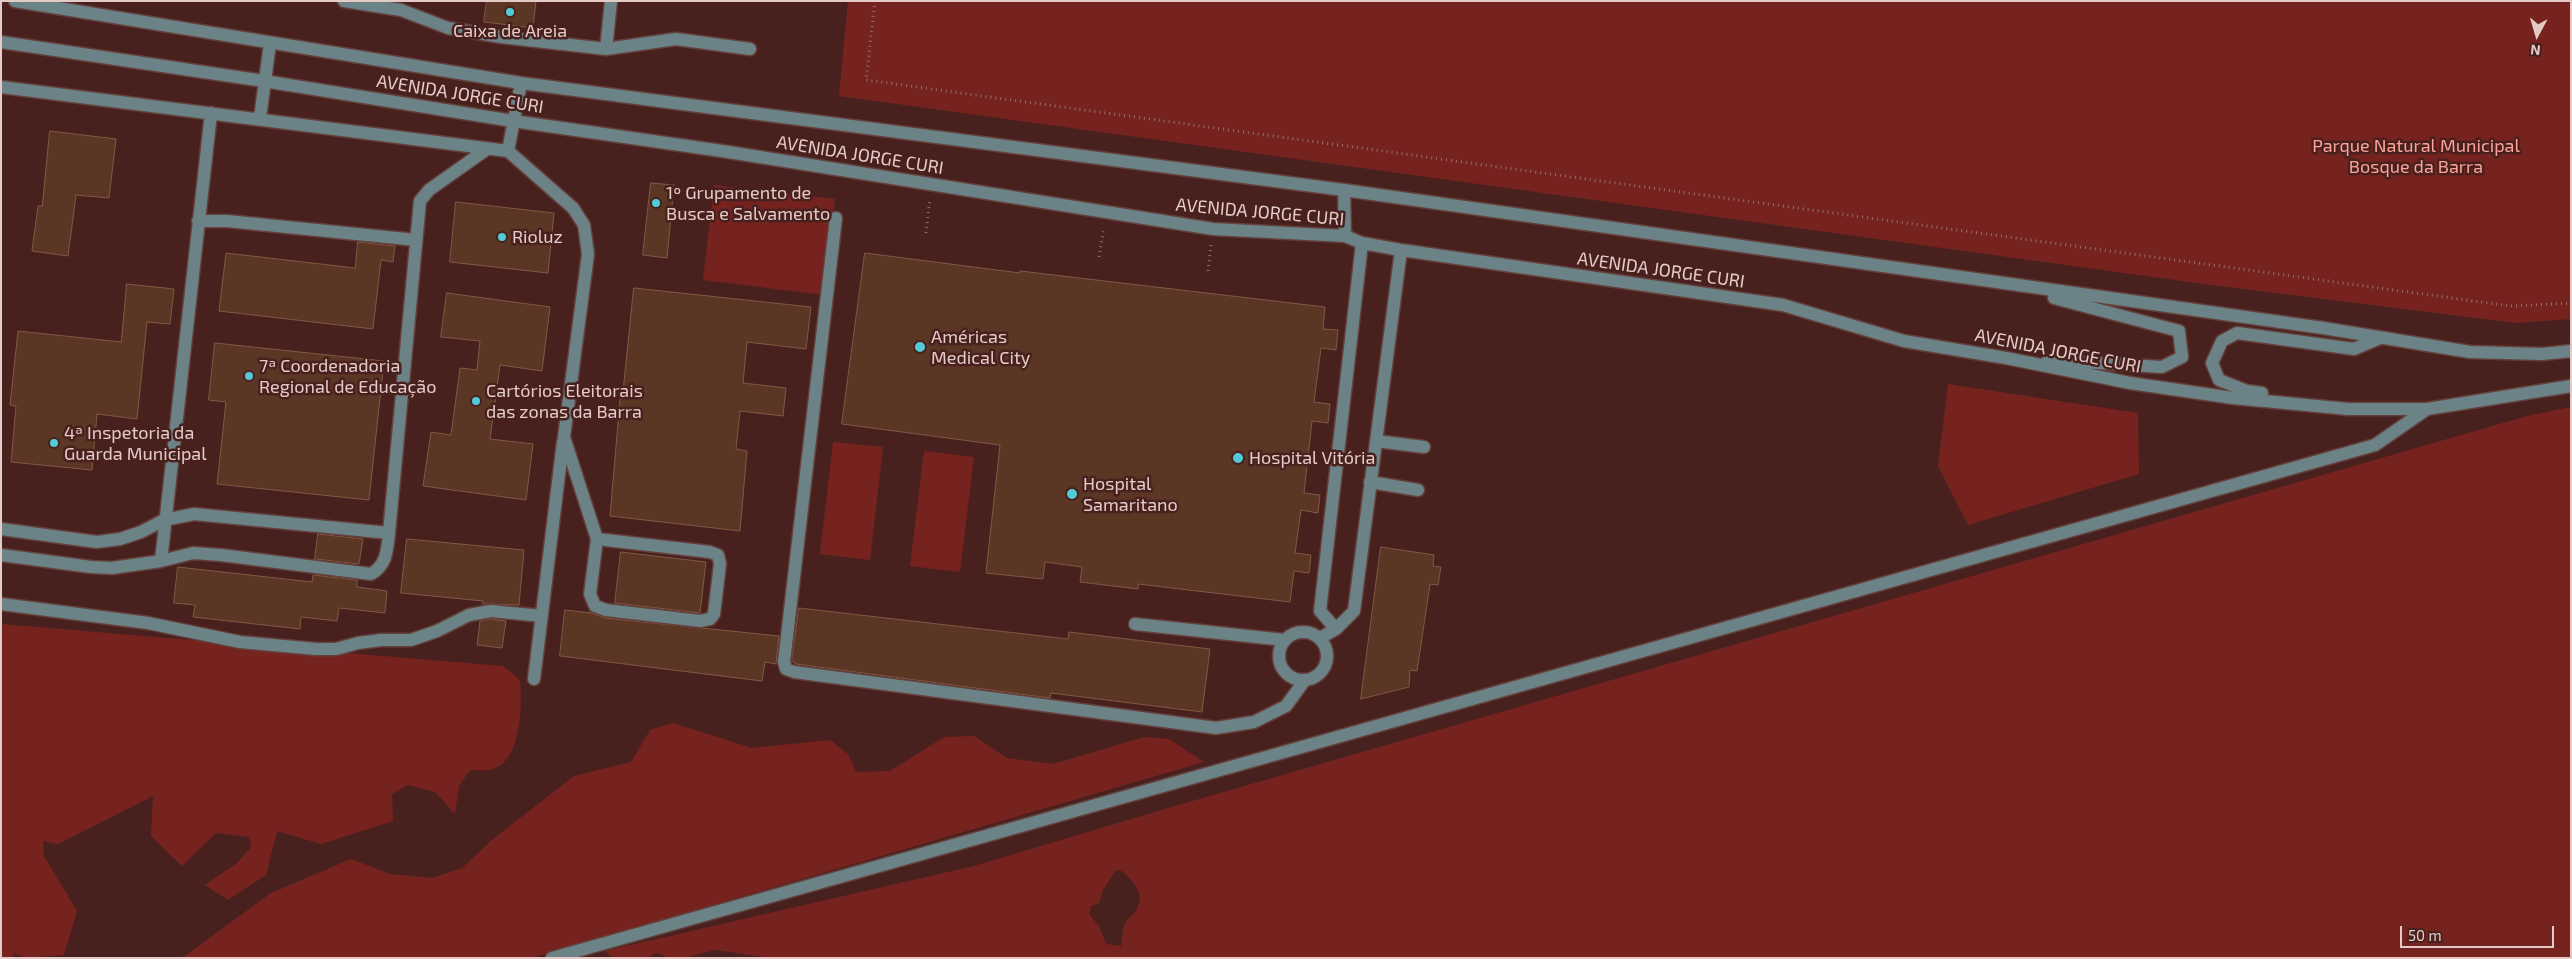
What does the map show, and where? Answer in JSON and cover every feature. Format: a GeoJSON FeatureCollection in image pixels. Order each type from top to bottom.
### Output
{"type":"FeatureCollection","features":[{"type":"Feature","properties":{"kind":"street","name":"AVENIDA JORGE CURI"},"geometry":{"type":"LineString","coordinates":[[15,1],[521,83],[1344,190],[2470,352],[2542,354],[2571,351]]}},
{"type":"Feature","properties":{"kind":"street"},"geometry":{"type":"LineString","coordinates":[[344,1],[362,2],[401,10],[448,28],[478,34],[606,49],[676,39],[750,49]]}},
{"type":"Feature","properties":{"kind":"street"},"geometry":{"type":"LineString","coordinates":[[606,49],[611,1]]}},
{"type":"Feature","properties":{"kind":"street","name":"AVENIDA JORGE CURI"},"geometry":{"type":"LineString","coordinates":[[1,42],[264,81],[513,121],[722,150],[932,185],[1213,228],[1345,236],[1362,243],[1401,250],[1783,305],[1904,341],[2006,358],[2130,383],[2233,398],[2332,407],[2427,409],[2571,386]]}},
{"type":"Feature","properties":{"kind":"street"},"geometry":{"type":"LineString","coordinates":[[260,118],[270,43]]}},
{"type":"Feature","properties":{"kind":"street"},"geometry":{"type":"LineString","coordinates":[[508,151],[521,83]]}},
{"type":"Feature","properties":{"kind":"street"},"geometry":{"type":"LineString","coordinates":[[1,87],[260,118],[508,151],[573,208],[584,225],[588,254],[534,679]]}},
{"type":"Feature","properties":{"kind":"street"},"geometry":{"type":"LineString","coordinates":[[160,561],[210,113]]}},
{"type":"Feature","properties":{"kind":"street"},"geometry":{"type":"LineString","coordinates":[[1,555],[112,568],[193,554],[221,555],[371,574],[380,569],[385,558],[389,533],[420,201],[429,190],[488,149]]}},
{"type":"Feature","properties":{"kind":"street"},"geometry":{"type":"LineString","coordinates":[[1344,190],[1345,236]]}},
{"type":"Feature","properties":{"kind":"street"},"geometry":{"type":"LineString","coordinates":[[836,218],[784,662],[786,669],[803,674],[1216,728],[1254,722],[1286,706],[1305,680]]}},
{"type":"Feature","properties":{"kind":"street"},"geometry":{"type":"LineString","coordinates":[[198,221],[228,221],[416,240]]}},
{"type":"Feature","properties":{"kind":"street"},"geometry":{"type":"LineString","coordinates":[[1336,629],[1320,611],[1362,243]]}},
{"type":"Feature","properties":{"kind":"street"},"geometry":{"type":"LineString","coordinates":[[1320,638],[1336,629],[1354,611],[1401,250]]}},
{"type":"Feature","properties":{"kind":"street"},"geometry":{"type":"LineString","coordinates":[[2000,283],[2179,331],[2182,342],[2182,357],[2162,367],[2006,358]]}},
{"type":"Feature","properties":{"kind":"street"},"geometry":{"type":"LineString","coordinates":[[2332,407],[2324,402],[2247,391],[2219,380],[2212,363],[2222,341],[2237,333],[2354,349],[2380,338]]}},
{"type":"Feature","properties":{"kind":"street"},"geometry":{"type":"LineString","coordinates":[[552,958],[2375,445],[2427,409]]}},
{"type":"Feature","properties":{"kind":"street"},"geometry":{"type":"LineString","coordinates":[[564,437],[597,539],[590,594],[595,606],[606,610],[700,621],[710,619],[714,614],[720,564],[718,555],[710,552],[597,539]]}},
{"type":"Feature","properties":{"kind":"street"},"geometry":{"type":"LineString","coordinates":[[1376,440],[1424,447]]}},
{"type":"Feature","properties":{"kind":"street"},"geometry":{"type":"LineString","coordinates":[[1370,482],[1418,490]]}},
{"type":"Feature","properties":{"kind":"street"},"geometry":{"type":"LineString","coordinates":[[1,529],[97,542],[120,539],[141,532],[164,520],[194,514],[389,533]]}},
{"type":"Feature","properties":{"kind":"street"},"geometry":{"type":"LineString","coordinates":[[1,604],[148,622],[240,642],[316,650],[336,649],[358,642],[411,640],[437,631],[469,615],[491,611],[542,616]]}},
{"type":"Feature","properties":{"kind":"street"},"geometry":{"type":"LineString","coordinates":[[1135,624],[1285,640]]}},
{"type":"Feature","properties":{"kind":"street"},"geometry":{"type":"LineString","coordinates":[[1306,632],[1320,638],[1325,645],[1327,660],[1319,674],[1305,680],[1297,679],[1284,670],[1279,655],[1285,640],[1291,635],[1306,632]]}},
{"type":"Feature","properties":{"kind":"path"},"geometry":{"type":"LineString","coordinates":[[875,1],[866,80],[2510,306],[2571,303]]}},
{"type":"Feature","properties":{"kind":"path"},"geometry":{"type":"LineString","coordinates":[[926,233],[932,185]]}},
{"type":"Feature","properties":{"kind":"path"},"geometry":{"type":"LineString","coordinates":[[1100,257],[1106,212]]}},
{"type":"Feature","properties":{"kind":"path"},"geometry":{"type":"LineString","coordinates":[[1208,271],[1213,228]]}},
{"type":"Feature","properties":{"kind":"green space","name":"Parque Natural Municipal Bosque da Barra"},"geometry":{"type":"Polygon","coordinates":[[[848,1],[2571,1],[2571,319],[2515,323],[2211,285],[839,96],[848,1]]]}},
{"type":"Feature","properties":{"kind":"green space"},"geometry":{"type":"Polygon","coordinates":[[[714,185],[835,199],[823,295],[703,280],[714,185]]]}},
{"type":"Feature","properties":{"kind":"green space"},"geometry":{"type":"Polygon","coordinates":[[[1948,384],[2138,413],[2139,474],[1968,525],[1938,466],[1948,384]]]}},
{"type":"Feature","properties":{"kind":"green space"},"geometry":{"type":"Polygon","coordinates":[[[2571,407],[2571,958],[772,958],[715,950],[687,957],[667,957],[656,953],[648,958],[614,958],[604,951],[974,866],[1168,808],[2527,416],[2571,407]],[[1116,870],[1103,890],[1099,903],[1091,906],[1089,914],[1099,926],[1106,944],[1121,946],[1125,923],[1136,911],[1140,899],[1134,884],[1122,871],[1116,870]]]}},
{"type":"Feature","properties":{"kind":"green space"},"geometry":{"type":"Polygon","coordinates":[[[833,442],[883,447],[870,560],[820,554],[833,442]]]}},
{"type":"Feature","properties":{"kind":"green space"},"geometry":{"type":"Polygon","coordinates":[[[924,451],[974,457],[960,572],[910,566],[924,451]]]}},
{"type":"Feature","properties":{"kind":"green space"},"geometry":{"type":"Polygon","coordinates":[[[1,624],[503,666],[520,680],[521,703],[518,730],[510,755],[503,764],[490,770],[470,770],[459,786],[455,814],[435,792],[408,785],[392,794],[393,821],[321,844],[277,831],[266,875],[228,900],[205,885],[237,863],[251,847],[249,837],[216,833],[182,866],[151,836],[153,796],[58,844],[43,841],[44,856],[77,911],[64,955],[25,958],[15,953],[11,958],[1,958],[1,624]]]}},
{"type":"Feature","properties":{"kind":"green space"},"geometry":{"type":"Polygon","coordinates":[[[673,723],[752,748],[830,740],[848,754],[856,772],[890,771],[944,737],[974,736],[1007,758],[1053,764],[1144,737],[1169,739],[1204,762],[531,958],[182,958],[271,893],[351,859],[390,874],[432,878],[462,868],[493,839],[574,776],[631,762],[650,730],[673,723]]]}},
{"type":"Feature","properties":{"kind":"building","name":"Caixa de Areia"},"geometry":{"type":"Polygon","coordinates":[[[487,1],[536,1],[533,28],[484,22],[487,1]]]}},
{"type":"Feature","properties":{"kind":"building"},"geometry":{"type":"Polygon","coordinates":[[[50,131],[116,139],[109,198],[76,195],[68,256],[32,251],[38,206],[42,206],[50,131]]]}},
{"type":"Feature","properties":{"kind":"building"},"geometry":{"type":"Polygon","coordinates":[[[651,183],[674,185],[667,258],[643,255],[651,183]]]}},
{"type":"Feature","properties":{"kind":"building","name":"Rioluz"},"geometry":{"type":"Polygon","coordinates":[[[456,202],[554,213],[548,273],[450,262],[456,202]]]}},
{"type":"Feature","properties":{"kind":"building"},"geometry":{"type":"Polygon","coordinates":[[[358,242],[395,246],[393,262],[381,260],[373,329],[219,311],[226,253],[355,268],[358,242]]]}},
{"type":"Feature","properties":{"kind":"building"},"geometry":{"type":"Polygon","coordinates":[[[865,253],[1020,273],[1020,271],[1325,307],[1323,329],[1338,330],[1336,350],[1321,348],[1314,402],[1330,404],[1328,423],[1312,421],[1304,493],[1320,495],[1318,513],[1301,510],[1295,553],[1311,555],[1309,573],[1294,571],[1290,602],[1138,584],[1138,589],[1080,582],[1082,567],[1045,562],[1043,579],[986,573],[1000,445],[842,424],[865,253]]]}},
{"type":"Feature","properties":{"kind":"building"},"geometry":{"type":"Polygon","coordinates":[[[127,284],[174,289],[170,324],[147,322],[137,419],[97,414],[92,470],[11,462],[16,406],[10,405],[18,331],[121,342],[127,284]]]}},
{"type":"Feature","properties":{"kind":"building"},"geometry":{"type":"Polygon","coordinates":[[[634,288],[811,307],[806,349],[747,342],[743,383],[786,388],[783,416],[740,411],[736,449],[747,451],[740,531],[610,516],[621,388],[623,388],[634,288]]]}},
{"type":"Feature","properties":{"kind":"building","name":"Cartórios Eleitorais das zonas da Barra"},"geometry":{"type":"Polygon","coordinates":[[[447,293],[550,307],[542,371],[500,365],[490,439],[533,444],[526,500],[423,486],[431,432],[451,435],[460,368],[477,370],[480,341],[441,337],[447,293]]]}},
{"type":"Feature","properties":{"kind":"building"},"geometry":{"type":"Polygon","coordinates":[[[215,343],[384,361],[369,500],[217,484],[226,402],[209,400],[215,343]]]}},
{"type":"Feature","properties":{"kind":"building"},"geometry":{"type":"Polygon","coordinates":[[[318,534],[363,539],[359,564],[315,559],[318,534]]]}},
{"type":"Feature","properties":{"kind":"building"},"geometry":{"type":"Polygon","coordinates":[[[407,539],[524,550],[519,605],[483,604],[483,601],[401,593],[407,539]]]}},
{"type":"Feature","properties":{"kind":"building"},"geometry":{"type":"Polygon","coordinates":[[[1381,547],[1434,555],[1433,566],[1441,567],[1438,585],[1430,584],[1417,671],[1410,670],[1409,687],[1361,699],[1381,547]]]}},
{"type":"Feature","properties":{"kind":"building"},"geometry":{"type":"Polygon","coordinates":[[[621,552],[706,562],[700,613],[615,603],[621,552]]]}},
{"type":"Feature","properties":{"kind":"building"},"geometry":{"type":"Polygon","coordinates":[[[178,567],[312,582],[313,575],[357,580],[357,587],[387,591],[385,613],[339,608],[337,621],[301,617],[300,629],[193,617],[195,605],[174,603],[178,567]]]}},
{"type":"Feature","properties":{"kind":"building"},"geometry":{"type":"Polygon","coordinates":[[[799,608],[1068,639],[1069,632],[1210,649],[1202,712],[1051,693],[1050,698],[796,664],[792,661],[799,608]]]}},
{"type":"Feature","properties":{"kind":"building"},"geometry":{"type":"Polygon","coordinates":[[[565,610],[592,613],[605,618],[779,636],[776,664],[765,662],[762,681],[560,656],[565,610]]]}},
{"type":"Feature","properties":{"kind":"building"},"geometry":{"type":"Polygon","coordinates":[[[491,619],[506,621],[502,648],[477,645],[480,621],[491,619]]]}},
{"type":"Feature","properties":{"kind":"place","name":"Caixa de Areia"},"geometry":{"type":"Point","coordinates":[510,12]}},
{"type":"Feature","properties":{"kind":"place","name":"1º Grupamento de Busca e Salvamento"},"geometry":{"type":"Point","coordinates":[656,203]}},
{"type":"Feature","properties":{"kind":"place","name":"Rioluz"},"geometry":{"type":"Point","coordinates":[502,237]}},
{"type":"Feature","properties":{"kind":"place","name":"Américas Medical City"},"geometry":{"type":"Point","coordinates":[920,347]}},
{"type":"Feature","properties":{"kind":"place","name":"7ª Coordenadoria Regional de Educação"},"geometry":{"type":"Point","coordinates":[249,376]}},
{"type":"Feature","properties":{"kind":"place","name":"Cartórios Eleitorais das zonas da Barra"},"geometry":{"type":"Point","coordinates":[476,401]}},
{"type":"Feature","properties":{"kind":"place","name":"4ª Inspetoria da Guarda Municipal"},"geometry":{"type":"Point","coordinates":[54,443]}},
{"type":"Feature","properties":{"kind":"place","name":"Hospital Vitória"},"geometry":{"type":"Point","coordinates":[1238,458]}},
{"type":"Feature","properties":{"kind":"place","name":"Hospital Samaritano"},"geometry":{"type":"Point","coordinates":[1072,494]}}]}
